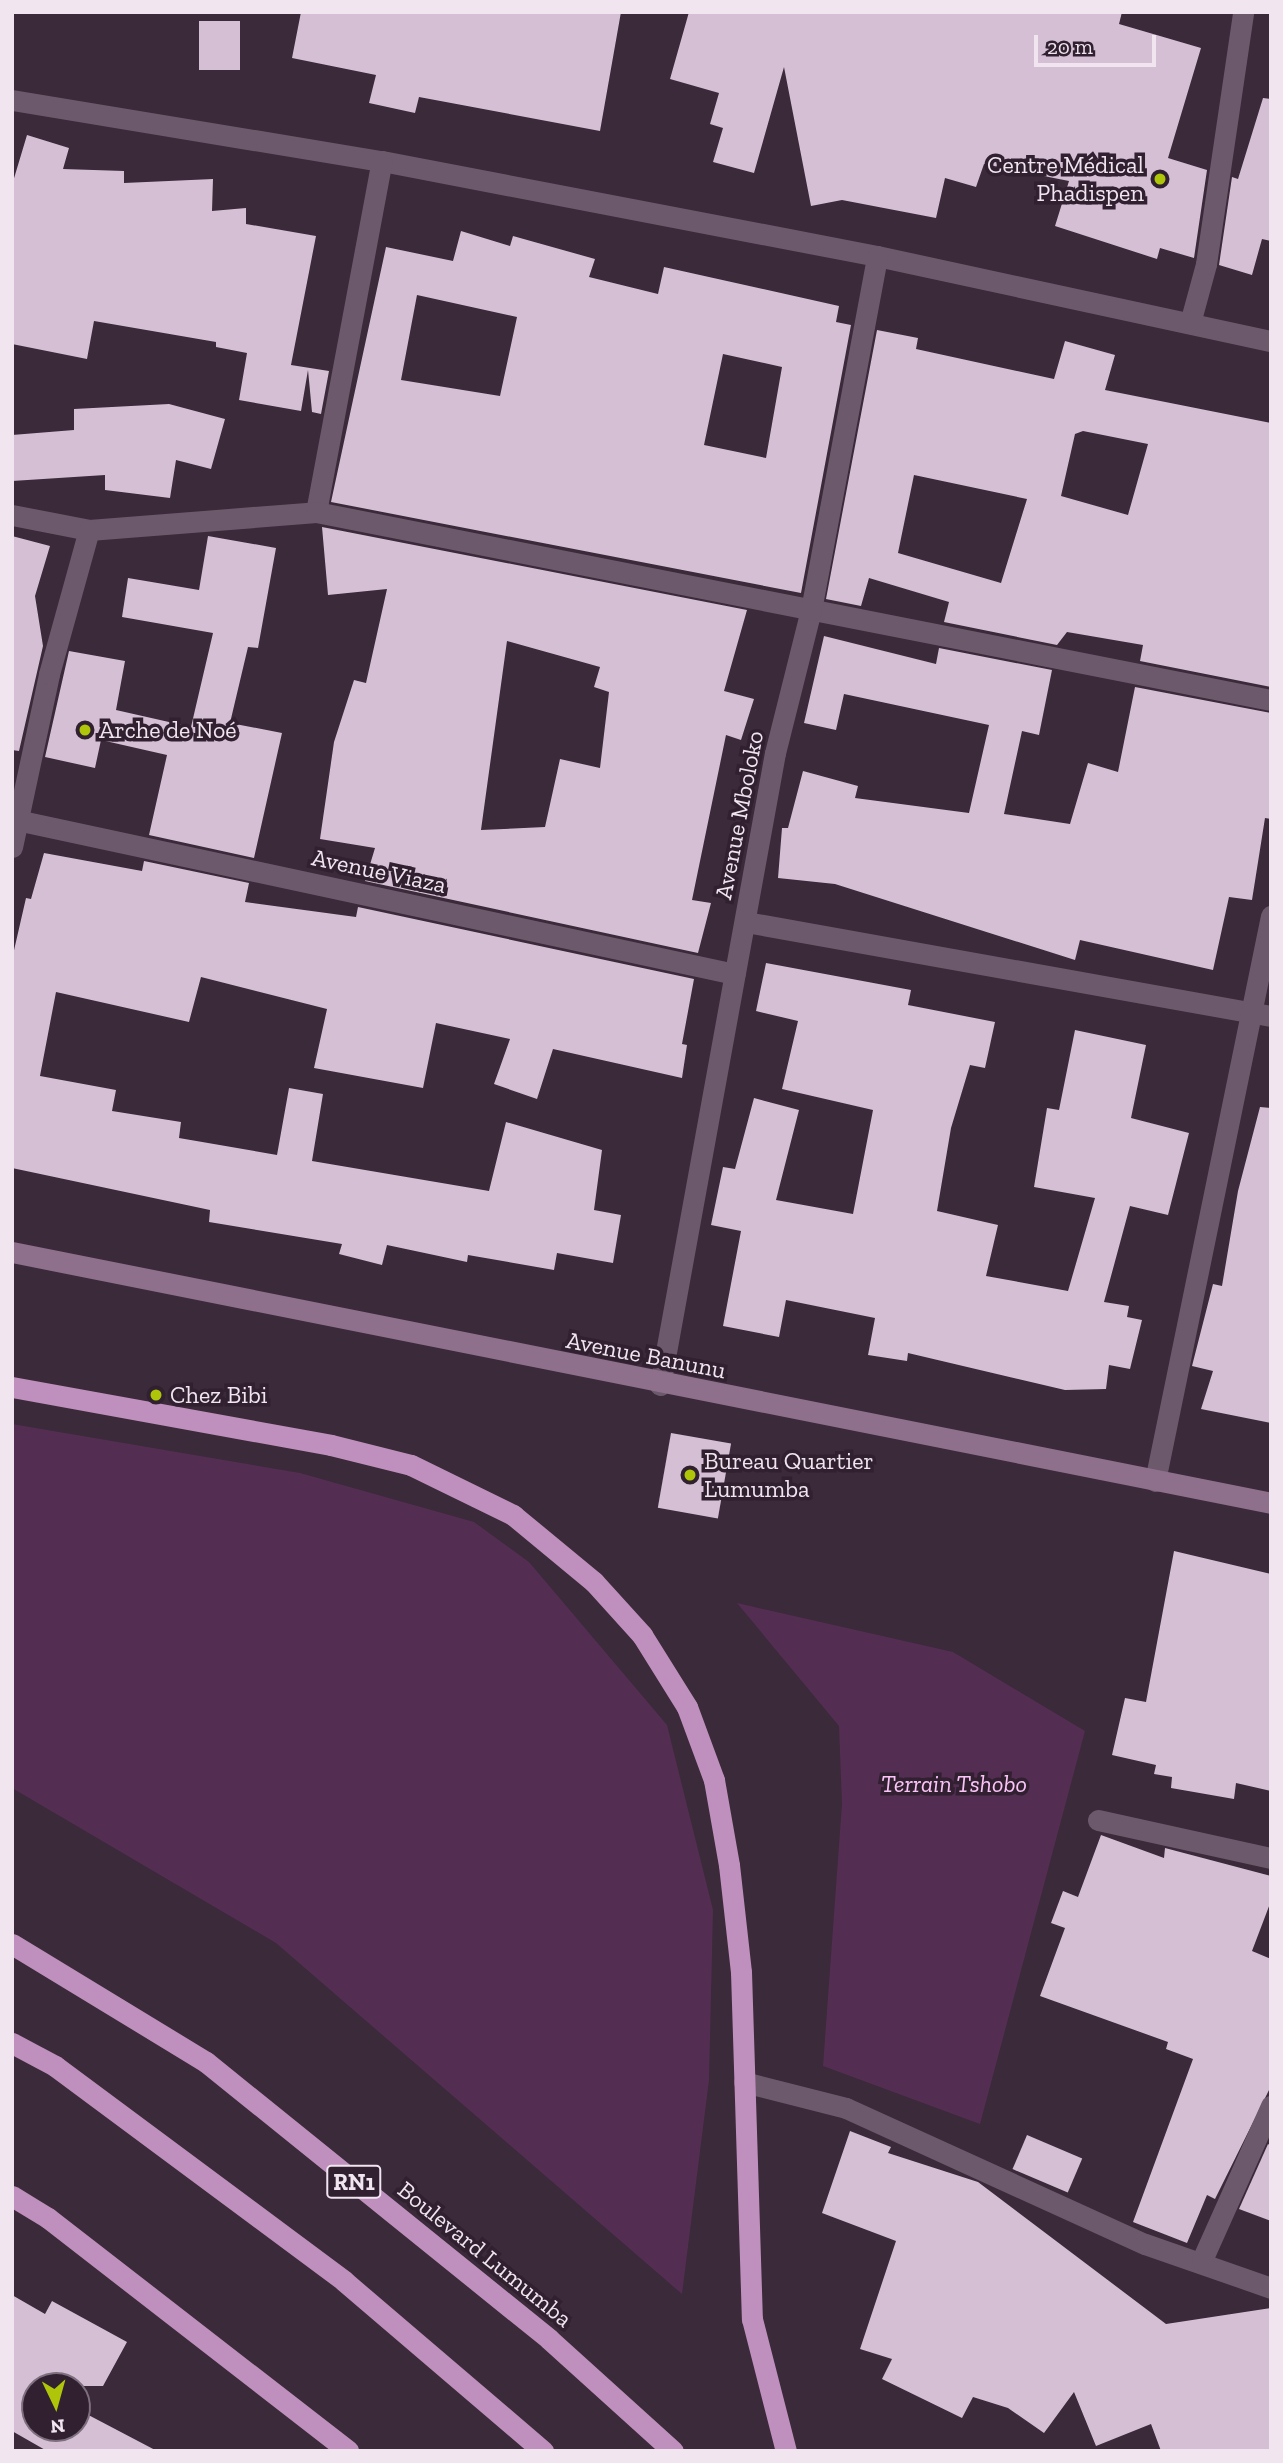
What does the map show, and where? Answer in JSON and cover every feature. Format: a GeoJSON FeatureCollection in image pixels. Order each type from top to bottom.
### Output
{"type":"FeatureCollection","features":[{"type":"Feature","properties":{"kind":"highway"},"geometry":{"type":"LineString","coordinates":[[12,1387],[331,1445],[411,1465],[513,1515],[594,1582],[642,1635],[687,1707],[714,1780],[741,1972],[752,2319],[786,2451]]}},
{"type":"Feature","properties":{"kind":"highway","name":"Boulevard Lumumba"},"geometry":{"type":"LineString","coordinates":[[12,1944],[205,2062],[549,2339],[673,2451]]}},
{"type":"Feature","properties":{"kind":"highway"},"geometry":{"type":"LineString","coordinates":[[12,2043],[55,2066],[344,2281],[543,2451]]}},
{"type":"Feature","properties":{"kind":"highway"},"geometry":{"type":"LineString","coordinates":[[12,2196],[48,2217],[348,2451]]}},
{"type":"Feature","properties":{"kind":"street"},"geometry":{"type":"LineString","coordinates":[[1190,323],[1206,264],[1243,12]]}},
{"type":"Feature","properties":{"kind":"street"},"geometry":{"type":"LineString","coordinates":[[12,100],[382,161],[877,256],[1271,341]]}},
{"type":"Feature","properties":{"kind":"street"},"geometry":{"type":"LineString","coordinates":[[316,512],[382,161]]}},
{"type":"Feature","properties":{"kind":"street","name":"Avenue Mboloko"},"geometry":{"type":"LineString","coordinates":[[660,1384],[775,753],[811,610],[877,256]]}},
{"type":"Feature","properties":{"kind":"street"},"geometry":{"type":"LineString","coordinates":[[12,514],[89,530],[316,512],[1271,699]]}},
{"type":"Feature","properties":{"kind":"street"},"geometry":{"type":"LineString","coordinates":[[12,847],[15,820],[49,674],[89,530]]}},
{"type":"Feature","properties":{"kind":"street","name":"Avenue Viaza"},"geometry":{"type":"LineString","coordinates":[[15,820],[734,974]]}},
{"type":"Feature","properties":{"kind":"street"},"geometry":{"type":"LineString","coordinates":[[1155,1481],[1262,1015],[1271,916]]}},
{"type":"Feature","properties":{"kind":"street"},"geometry":{"type":"LineString","coordinates":[[746,922],[1262,1015]]}},
{"type":"Feature","properties":{"kind":"street","name":"Avenue Banunu"},"geometry":{"type":"LineString","coordinates":[[12,1252],[660,1384],[1271,1503]]}},
{"type":"Feature","properties":{"kind":"street"},"geometry":{"type":"LineString","coordinates":[[1098,1820],[1271,1858]]}},
{"type":"Feature","properties":{"kind":"street"},"geometry":{"type":"LineString","coordinates":[[744,2082],[846,2108],[1145,2244],[1202,2260],[1271,2288]]}},
{"type":"Feature","properties":{"kind":"street"},"geometry":{"type":"LineString","coordinates":[[1202,2260],[1271,2106]]}},
{"type":"Feature","properties":{"kind":"green space"},"geometry":{"type":"Polygon","coordinates":[[[12,1424],[300,1473],[474,1522],[529,1562],[667,1725],[713,1910],[709,2080],[682,2294],[276,1943],[12,1788],[12,1424]]]}},
{"type":"Feature","properties":{"kind":"green space","name":"Terrain Tshobo"},"geometry":{"type":"Polygon","coordinates":[[[737,1603],[953,1652],[1085,1731],[980,2124],[823,2066],[842,1804],[839,1726],[737,1603]]]}},
{"type":"Feature","properties":{"kind":"building"},"geometry":{"type":"Polygon","coordinates":[[[301,12],[621,12],[600,131],[419,97],[415,113],[369,103],[376,75],[292,58],[301,12]]]}},
{"type":"Feature","properties":{"kind":"building"},"geometry":{"type":"Polygon","coordinates":[[[689,12],[1122,12],[1119,24],[1201,48],[1168,158],[1207,170],[1194,258],[1160,248],[1157,259],[1055,226],[1069,181],[984,164],[976,187],[945,178],[936,218],[842,200],[811,206],[784,67],[754,173],[713,162],[723,128],[710,124],[719,93],[670,79],[689,12]]]}},
{"type":"Feature","properties":{"kind":"building"},"geometry":{"type":"Polygon","coordinates":[[[199,21],[240,21],[240,70],[199,70],[199,21]]]}},
{"type":"Feature","properties":{"kind":"building"},"geometry":{"type":"Polygon","coordinates":[[[1263,98],[1271,99],[1271,241],[1262,239],[1252,275],[1219,265],[1232,177],[1238,179],[1263,98]]]}},
{"type":"Feature","properties":{"kind":"building"},"geometry":{"type":"Polygon","coordinates":[[[27,135],[69,148],[63,169],[124,171],[124,183],[213,179],[212,211],[246,208],[246,224],[316,236],[291,365],[329,371],[321,414],[312,412],[308,370],[301,411],[239,400],[247,353],[216,347],[216,342],[94,321],[87,359],[12,344],[12,185],[27,135]]]}},
{"type":"Feature","properties":{"kind":"building"},"geometry":{"type":"Polygon","coordinates":[[[461,231],[510,246],[513,236],[595,259],[589,277],[658,294],[664,267],[839,306],[836,322],[851,325],[801,593],[331,502],[386,247],[453,261],[461,231]],[[417,295],[401,380],[500,396],[517,317],[417,295]],[[723,354],[704,445],[766,458],[782,367],[723,354]]]}},
{"type":"Feature","properties":{"kind":"building"},"geometry":{"type":"Polygon","coordinates":[[[877,330],[918,338],[916,349],[1054,379],[1065,341],[1115,355],[1105,390],[1271,423],[1271,687],[1140,661],[1143,645],[1067,632],[1057,645],[944,622],[949,602],[869,578],[861,606],[826,599],[877,330]],[[1083,431],[1075,434],[1061,496],[1128,515],[1148,444],[1083,431]],[[914,475],[898,553],[1001,583],[1027,499],[914,475]]]}},
{"type":"Feature","properties":{"kind":"building"},"geometry":{"type":"Polygon","coordinates":[[[169,404],[225,419],[211,469],[176,460],[170,498],[105,490],[105,475],[12,481],[12,435],[74,430],[74,409],[169,404]]]}},
{"type":"Feature","properties":{"kind":"building"},"geometry":{"type":"Polygon","coordinates":[[[322,527],[747,610],[724,691],[754,699],[741,740],[726,735],[692,900],[711,903],[698,953],[365,881],[375,848],[320,839],[334,742],[354,680],[366,683],[387,589],[328,595],[322,527]],[[507,641],[481,830],[545,827],[560,759],[600,768],[609,692],[594,687],[600,667],[507,641]]]}},
{"type":"Feature","properties":{"kind":"building"},"geometry":{"type":"Polygon","coordinates":[[[12,536],[50,546],[35,596],[43,646],[19,751],[12,750],[12,536]]]}},
{"type":"Feature","properties":{"kind":"building"},"geometry":{"type":"Polygon","coordinates":[[[208,536],[276,548],[258,648],[248,647],[230,723],[282,733],[254,858],[149,835],[167,755],[101,740],[95,768],[45,757],[69,651],[125,661],[116,710],[191,727],[213,633],[122,617],[128,578],[199,590],[208,536]]]}},
{"type":"Feature","properties":{"kind":"building"},"geometry":{"type":"Polygon","coordinates":[[[824,636],[936,664],[939,648],[1052,670],[1039,735],[1022,731],[1004,814],[1070,824],[1088,763],[1118,772],[1135,687],[1271,713],[1271,819],[1265,818],[1252,900],[1229,897],[1213,970],[1080,940],[1075,960],[835,884],[778,878],[782,828],[788,828],[803,771],[858,786],[855,798],[969,813],[989,725],[844,694],[836,730],[804,723],[824,636]]]}},
{"type":"Feature","properties":{"kind":"building"},"geometry":{"type":"Polygon","coordinates":[[[44,853],[142,871],[144,861],[249,883],[245,902],[356,917],[358,907],[694,979],[682,1044],[687,1045],[682,1078],[553,1049],[537,1099],[494,1084],[510,1039],[436,1023],[423,1088],[314,1068],[327,1009],[201,977],[189,1022],[56,992],[40,1076],[116,1090],[112,1111],[181,1122],[179,1138],[277,1155],[289,1088],[323,1094],[312,1161],[489,1191],[506,1122],[602,1150],[594,1210],[621,1215],[613,1263],[557,1253],[554,1270],[468,1255],[467,1262],[387,1245],[382,1265],[339,1254],[342,1244],[209,1222],[210,1210],[12,1168],[12,959],[26,898],[31,899],[44,853]]]}},
{"type":"Feature","properties":{"kind":"building"},"geometry":{"type":"Polygon","coordinates":[[[766,963],[911,990],[908,1005],[995,1022],[985,1068],[970,1065],[951,1128],[937,1211],[998,1225],[986,1276],[1068,1291],[1095,1198],[1034,1187],[1047,1108],[1059,1110],[1075,1030],[1146,1045],[1131,1118],[1189,1133],[1168,1215],[1130,1206],[1104,1302],[1129,1306],[1127,1317],[1142,1320],[1130,1369],[1109,1365],[1106,1389],[1065,1390],[908,1353],[907,1361],[868,1355],[875,1318],[786,1300],[779,1337],[723,1326],[741,1231],[711,1225],[723,1167],[735,1169],[754,1098],[799,1110],[776,1200],[853,1214],[873,1110],[782,1089],[798,1021],[756,1011],[766,963]]]}},
{"type":"Feature","properties":{"kind":"building"},"geometry":{"type":"Polygon","coordinates":[[[1260,1107],[1271,1108],[1271,1423],[1201,1409],[1213,1371],[1192,1366],[1213,1284],[1222,1286],[1238,1191],[1260,1107]]]}},
{"type":"Feature","properties":{"kind":"building","name":"Bureau Quartier Lumumba"},"geometry":{"type":"Polygon","coordinates":[[[671,1433],[731,1444],[718,1518],[658,1508],[671,1433]]]}},
{"type":"Feature","properties":{"kind":"building"},"geometry":{"type":"Polygon","coordinates":[[[1174,1551],[1271,1574],[1271,1791],[1236,1783],[1234,1799],[1171,1788],[1172,1777],[1154,1774],[1156,1765],[1112,1755],[1125,1698],[1146,1702],[1174,1551]]]}},
{"type":"Feature","properties":{"kind":"building"},"geometry":{"type":"Polygon","coordinates":[[[1101,1835],[1164,1858],[1165,1848],[1271,1876],[1271,1901],[1252,1951],[1271,1959],[1271,2086],[1215,2199],[1207,2195],[1187,2243],[1133,2222],[1193,2059],[1166,2049],[1168,2042],[1040,1996],[1065,1928],[1051,1923],[1063,1891],[1078,1897],[1101,1835]]]}},
{"type":"Feature","properties":{"kind":"building"},"geometry":{"type":"Polygon","coordinates":[[[850,2131],[891,2147],[888,2153],[978,2182],[1166,2324],[1271,2308],[1271,2451],[1161,2451],[1151,2424],[1096,2446],[1074,2392],[1044,2433],[1008,2408],[973,2397],[962,2418],[882,2379],[892,2359],[860,2349],[896,2241],[822,2213],[850,2131]]]}},
{"type":"Feature","properties":{"kind":"building"},"geometry":{"type":"Polygon","coordinates":[[[1027,2135],[1082,2158],[1068,2193],[1013,2169],[1027,2135]]]}},
{"type":"Feature","properties":{"kind":"building"},"geometry":{"type":"Polygon","coordinates":[[[1268,2144],[1271,2146],[1271,2221],[1239,2209],[1268,2144]]]}},
{"type":"Feature","properties":{"kind":"building"},"geometry":{"type":"Polygon","coordinates":[[[12,2295],[45,2314],[52,2301],[127,2342],[103,2386],[91,2386],[91,2372],[21,2372],[21,2436],[12,2431],[12,2295]]]}},
{"type":"Feature","properties":{"kind":"building"},"geometry":{"type":"Polygon","coordinates":[[[91,2416],[157,2451],[47,2451],[31,2442],[91,2442],[91,2416]]]}},
{"type":"Feature","properties":{"kind":"place","name":"Centre Médical Phadispen"},"geometry":{"type":"Point","coordinates":[1160,179]}},
{"type":"Feature","properties":{"kind":"place","name":"Arche de Noé"},"geometry":{"type":"Point","coordinates":[85,730]}},
{"type":"Feature","properties":{"kind":"place","name":"Chez Bibi"},"geometry":{"type":"Point","coordinates":[156,1395]}},
{"type":"Feature","properties":{"kind":"place","name":"Bureau Quartier Lumumba"},"geometry":{"type":"Point","coordinates":[690,1475]}}]}
